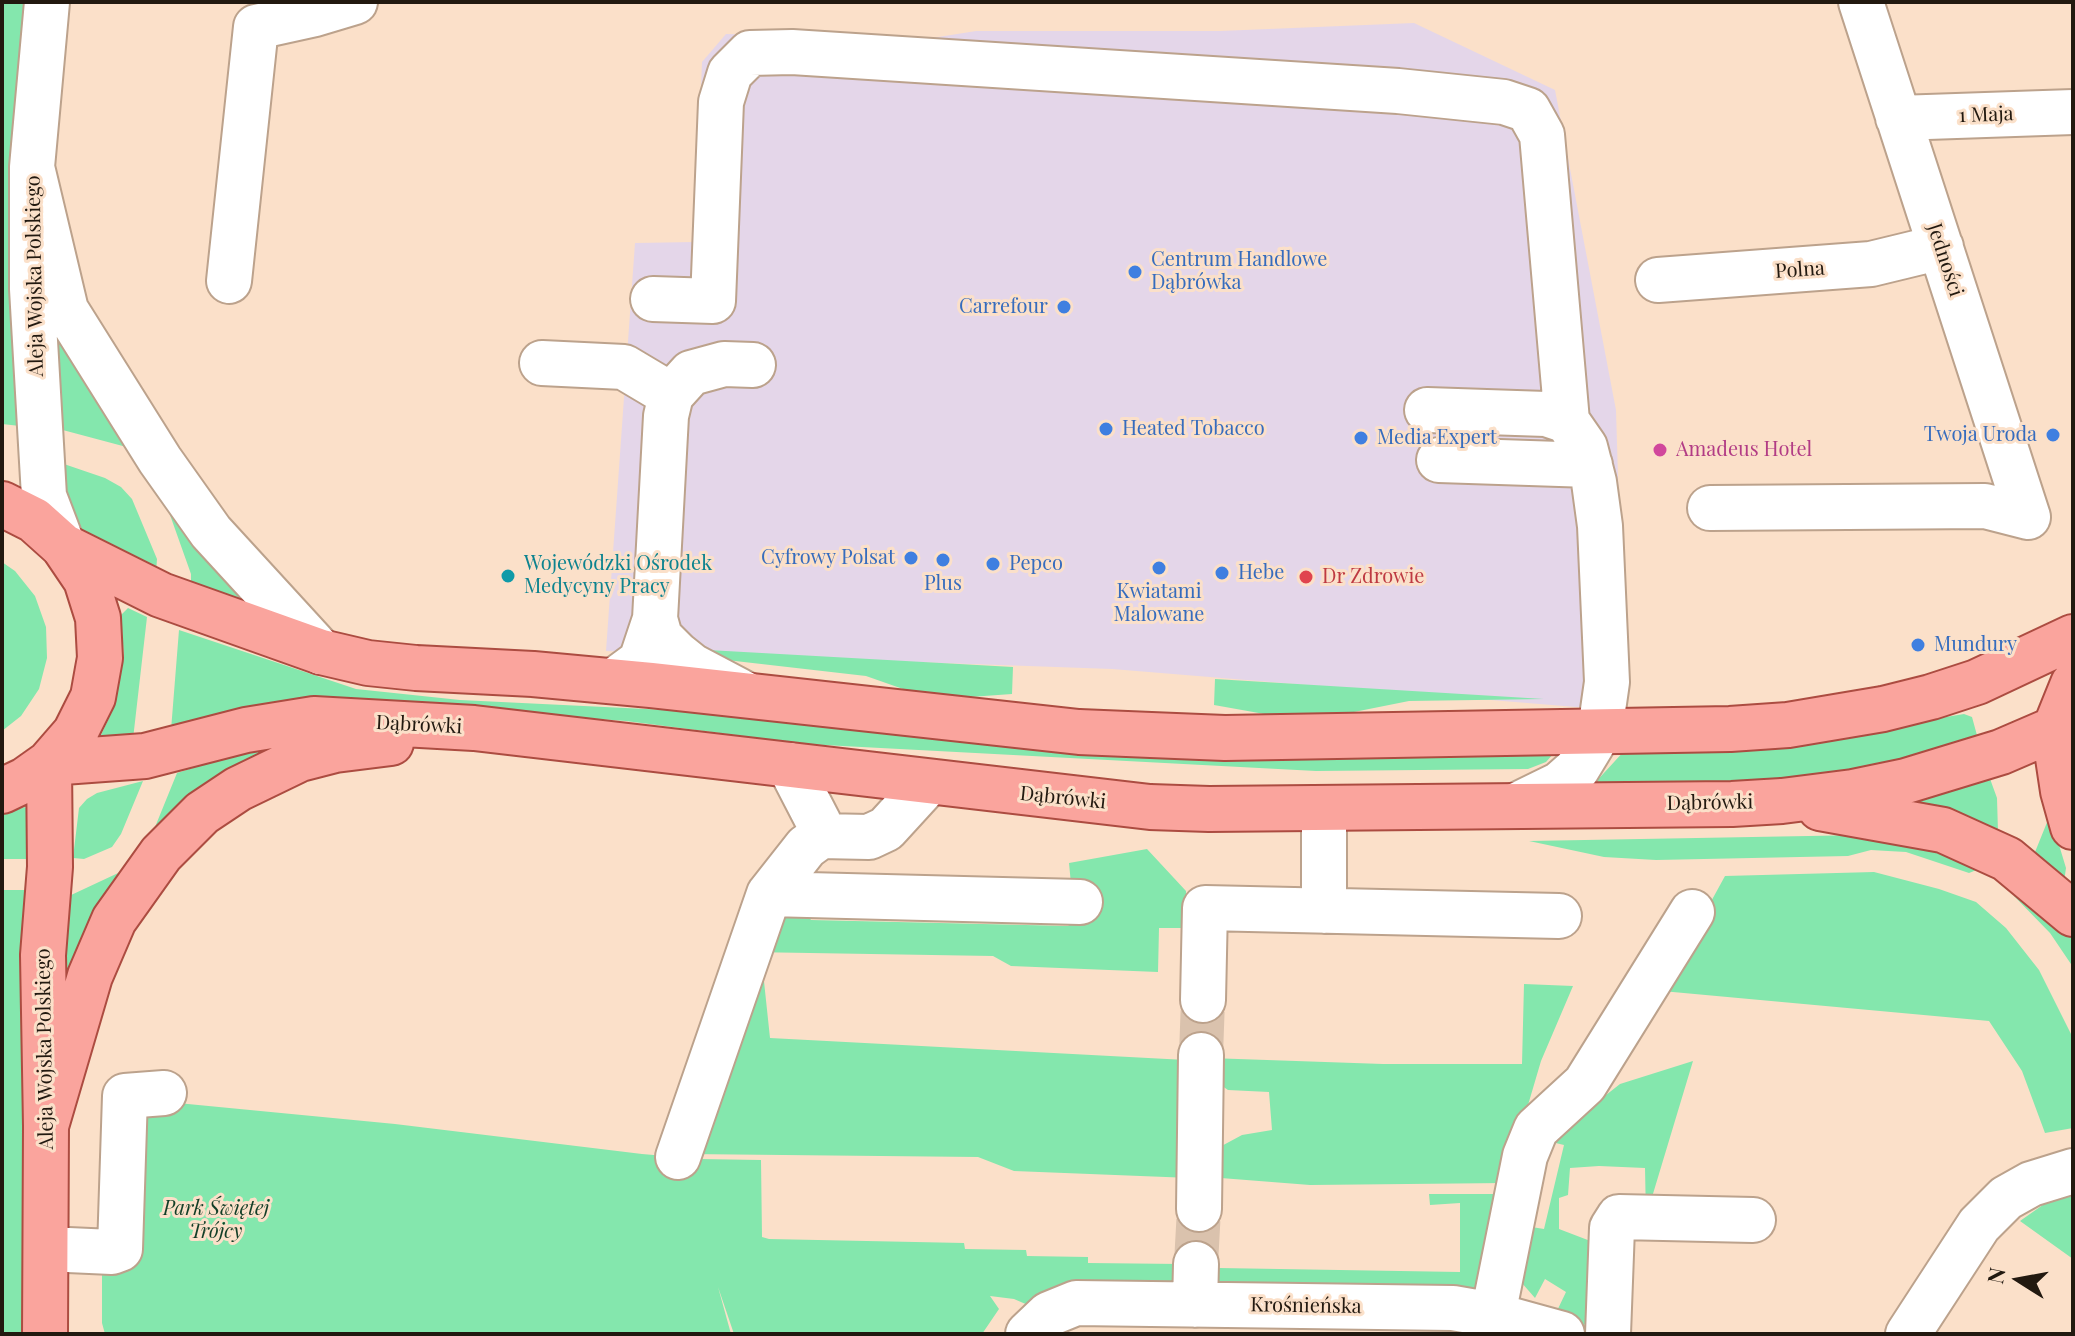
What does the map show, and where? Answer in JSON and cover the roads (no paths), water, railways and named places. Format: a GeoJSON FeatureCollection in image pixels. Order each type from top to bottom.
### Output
{"type":"FeatureCollection","features":[{"type":"Feature","properties":{"kind":"main road"},"geometry":{"type":"LineString","coordinates":[[2,504],[34,520],[63,546],[86,580],[98,618],[100,658],[93,697],[75,733],[49,763],[2,791]]}},
{"type":"Feature","properties":{"kind":"main road"},"geometry":{"type":"LineString","coordinates":[[63,546],[161,595],[321,652],[368,663],[614,681],[1079,732],[1225,738],[1788,725],[1883,709],[1977,682],[2073,637]]}},
{"type":"Feature","properties":{"kind":"main road"},"geometry":{"type":"LineString","coordinates":[[1977,682],[2011,684],[2068,709],[2063,791],[2073,827]]}},
{"type":"Feature","properties":{"kind":"main road","name":"Dąbrówki"},"geometry":{"type":"LineString","coordinates":[[49,763],[145,756],[246,730],[314,719],[474,728],[1150,807],[1324,808],[1782,801],[1853,792],[1956,767],[2068,709]]}},
{"type":"Feature","properties":{"kind":"main road"},"geometry":{"type":"LineString","coordinates":[[46,1126],[90,976],[114,920],[161,854],[202,813],[238,789],[300,759],[371,744],[446,740],[474,728]]}},
{"type":"Feature","properties":{"kind":"main road","name":"Aleja Wojska Polskiego"},"geometry":{"type":"LineString","coordinates":[[45,1334],[43,955],[50,867],[49,763]]}},
{"type":"Feature","properties":{"kind":"main road"},"geometry":{"type":"LineString","coordinates":[[1782,801],[1943,830],[2007,859],[2073,914]]}},
{"type":"Feature","properties":{"kind":"street","name":"Aleja Wojska Polskiego"},"geometry":{"type":"LineString","coordinates":[[47,2],[32,167],[32,289],[44,496],[63,546]]}},
{"type":"Feature","properties":{"kind":"street"},"geometry":{"type":"LineString","coordinates":[[229,281],[256,27],[355,2]]}},
{"type":"Feature","properties":{"kind":"street","name":"Jedności"},"geometry":{"type":"LineString","coordinates":[[1710,508],[1985,506],[2028,517],[1861,2]]}},
{"type":"Feature","properties":{"kind":"street"},"geometry":{"type":"LineString","coordinates":[[653,299],[713,301],[721,102],[730,73],[750,53],[792,52],[1398,91],[1504,102],[1528,110],[1542,135],[1567,421],[1585,447],[1600,526],[1607,682],[1600,731],[1577,769],[1560,784],[1515,806]]}},
{"type":"Feature","properties":{"kind":"street","name":"1 Maja"},"geometry":{"type":"LineString","coordinates":[[1898,118],[2073,112]]}},
{"type":"Feature","properties":{"kind":"street"},"geometry":{"type":"LineString","coordinates":[[32,167],[66,310],[160,460],[211,532],[321,652]]}},
{"type":"Feature","properties":{"kind":"street","name":"Polna"},"geometry":{"type":"LineString","coordinates":[[1658,280],[1871,264],[1941,247]]}},
{"type":"Feature","properties":{"kind":"street"},"geometry":{"type":"LineString","coordinates":[[542,363],[624,367],[671,395]]}},
{"type":"Feature","properties":{"kind":"street"},"geometry":{"type":"LineString","coordinates":[[614,681],[641,661],[655,619],[666,416],[671,395],[691,373],[724,364],[753,365]]}},
{"type":"Feature","properties":{"kind":"street"},"geometry":{"type":"LineString","coordinates":[[1427,410],[1546,414],[1567,421]]}},
{"type":"Feature","properties":{"kind":"street"},"geometry":{"type":"LineString","coordinates":[[1439,460],[1590,465]]}},
{"type":"Feature","properties":{"kind":"street"},"geometry":{"type":"LineString","coordinates":[[655,619],[660,637],[677,654],[692,666],[747,695]]}},
{"type":"Feature","properties":{"kind":"street"},"geometry":{"type":"LineString","coordinates":[[1531,733],[1573,715],[1607,682]]}},
{"type":"Feature","properties":{"kind":"street"},"geometry":{"type":"LineString","coordinates":[[789,765],[819,823],[821,836]]}},
{"type":"Feature","properties":{"kind":"street"},"geometry":{"type":"LineString","coordinates":[[678,1157],[769,894],[806,847],[821,836],[869,837],[891,825],[929,782]]}},
{"type":"Feature","properties":{"kind":"street"},"geometry":{"type":"LineString","coordinates":[[1324,808],[1324,911]]}},
{"type":"Feature","properties":{"kind":"street"},"geometry":{"type":"LineString","coordinates":[[769,894],[1080,902]]}},
{"type":"Feature","properties":{"kind":"street"},"geometry":{"type":"LineString","coordinates":[[1203,1000],[1205,908],[1559,916]]}},
{"type":"Feature","properties":{"kind":"street"},"geometry":{"type":"LineString","coordinates":[[1493,1315],[1525,1156],[1536,1129],[1585,1084],[1692,912]]}},
{"type":"Feature","properties":{"kind":"street"},"geometry":{"type":"LineString","coordinates":[[1199,1209],[1201,1055]]}},
{"type":"Feature","properties":{"kind":"street"},"geometry":{"type":"LineString","coordinates":[[46,1249],[112,1252],[120,1249],[125,1096],[164,1093]]}},
{"type":"Feature","properties":{"kind":"street"},"geometry":{"type":"LineString","coordinates":[[1908,1334],[1979,1225],[2006,1198],[2031,1184],[2073,1171]]}},
{"type":"Feature","properties":{"kind":"street"},"geometry":{"type":"LineString","coordinates":[[1608,1334],[1612,1228],[1619,1217],[1753,1220]]}},
{"type":"Feature","properties":{"kind":"street","name":"Krośnieńska"},"geometry":{"type":"LineString","coordinates":[[1038,1324],[1076,1303],[1195,1284],[1453,1308],[1493,1315],[1562,1334]]}},
{"type":"Feature","properties":{"kind":"tunnel"},"geometry":{"type":"LineString","coordinates":[[1201,1055],[1203,1000]]}},
{"type":"Feature","properties":{"kind":"tunnel"},"geometry":{"type":"LineString","coordinates":[[1196,1264],[1199,1209]]}},
{"type":"Feature","properties":{"kind":"place","name":"Centrum Handlowe Dąbrówka"},"geometry":{"type":"Point","coordinates":[1135,272]}},
{"type":"Feature","properties":{"kind":"place","name":"Carrefour"},"geometry":{"type":"Point","coordinates":[1064,307]}},
{"type":"Feature","properties":{"kind":"place","name":"Heated Tobacco"},"geometry":{"type":"Point","coordinates":[1106,429]}},
{"type":"Feature","properties":{"kind":"place","name":"Twoja Uroda"},"geometry":{"type":"Point","coordinates":[2053,435]}},
{"type":"Feature","properties":{"kind":"place","name":"Media Expert"},"geometry":{"type":"Point","coordinates":[1361,438]}},
{"type":"Feature","properties":{"kind":"place","name":"Amadeus Hotel"},"geometry":{"type":"Point","coordinates":[1660,450]}},
{"type":"Feature","properties":{"kind":"place","name":"Cyfrowy Polsat"},"geometry":{"type":"Point","coordinates":[911,558]}},
{"type":"Feature","properties":{"kind":"place","name":"Plus"},"geometry":{"type":"Point","coordinates":[943,560]}},
{"type":"Feature","properties":{"kind":"place","name":"Pepco"},"geometry":{"type":"Point","coordinates":[993,564]}},
{"type":"Feature","properties":{"kind":"place","name":"Kwiatami Malowane"},"geometry":{"type":"Point","coordinates":[1159,568]}},
{"type":"Feature","properties":{"kind":"place","name":"Hebe"},"geometry":{"type":"Point","coordinates":[1222,573]}},
{"type":"Feature","properties":{"kind":"place","name":"Wojewódzki Ośrodek Medycyny Pracy"},"geometry":{"type":"Point","coordinates":[508,576]}},
{"type":"Feature","properties":{"kind":"place","name":"Dr Zdrowie"},"geometry":{"type":"Point","coordinates":[1306,577]}},
{"type":"Feature","properties":{"kind":"place","name":"Mundury"},"geometry":{"type":"Point","coordinates":[1918,645]}},
{"type":"Feature","properties":{"kind":"park label","name":"Park Świętej Trójcy"},"geometry":{"type":"Point","coordinates":[216,1220]}}]}
